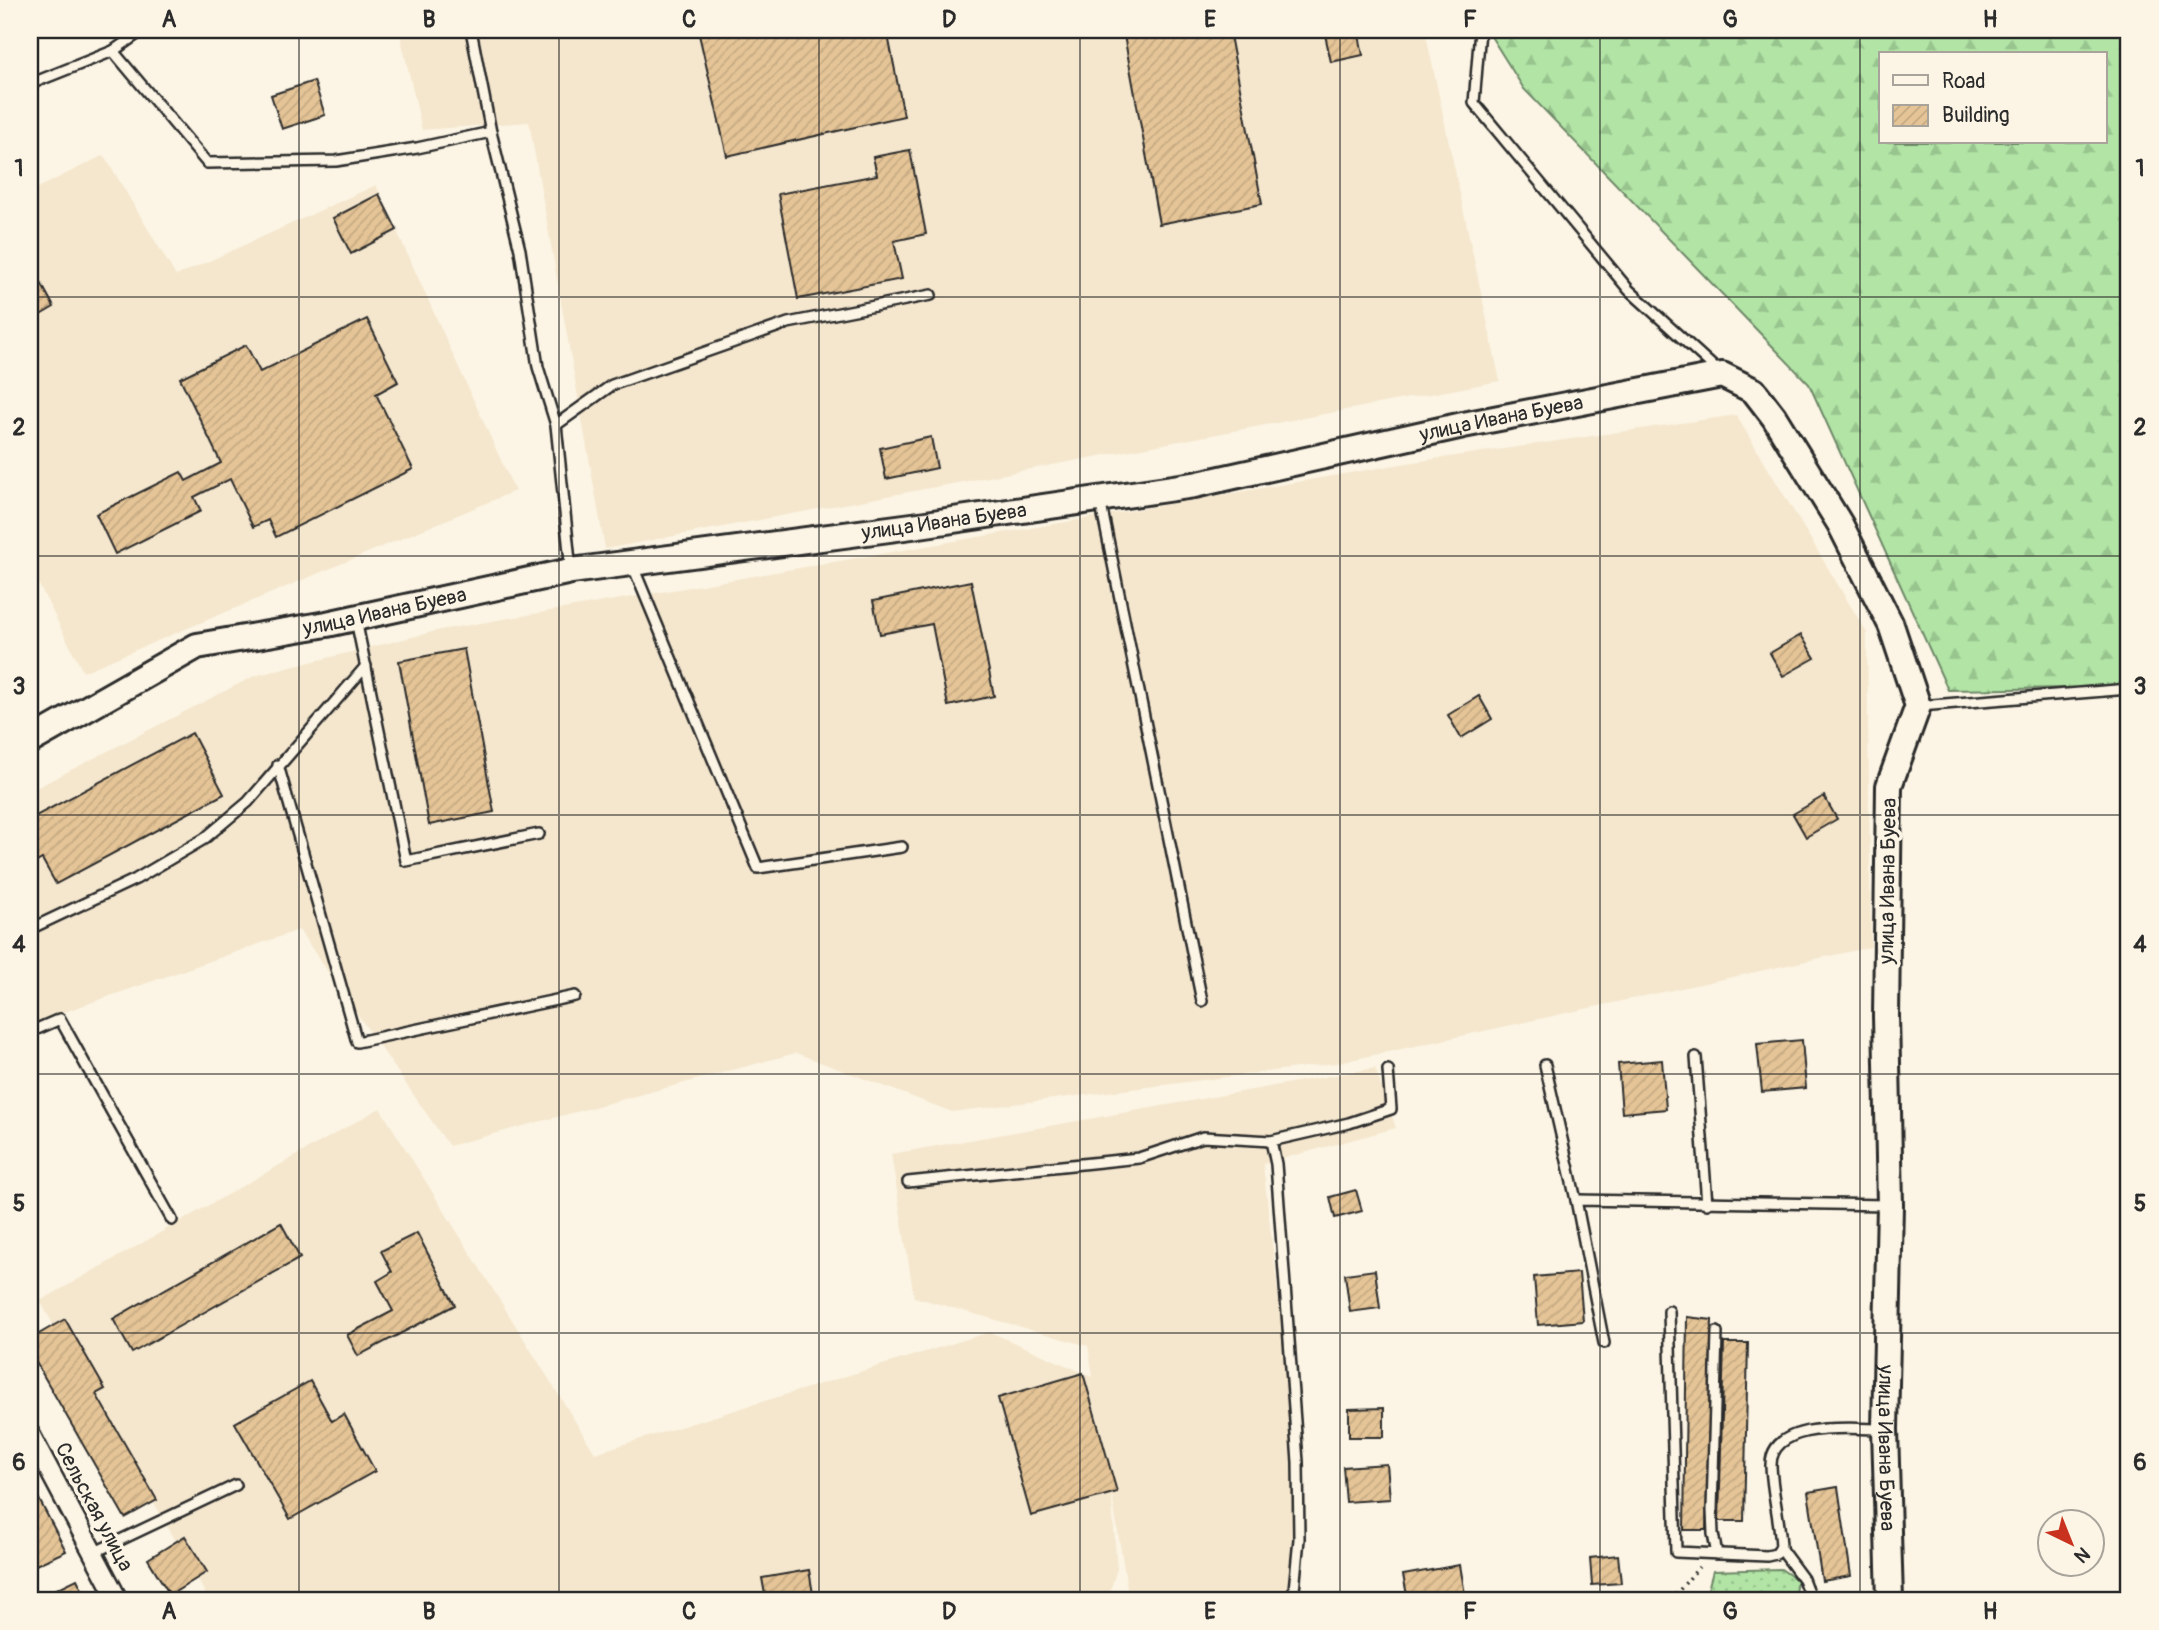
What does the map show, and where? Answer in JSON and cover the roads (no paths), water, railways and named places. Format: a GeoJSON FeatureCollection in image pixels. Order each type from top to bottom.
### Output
{"type":"FeatureCollection","features":[{"type":"Feature","properties":{"kind":"street","name":"улица Ивана Буева"},"geometry":{"type":"LineString","coordinates":[[35,738],[197,646],[356,618],[571,571],[1194,485],[1463,425],[1722,375]]}},
{"type":"Feature","properties":{"kind":"street"},"geometry":{"type":"LineString","coordinates":[[1722,375],[1754,391],[1774,417],[1840,524],[1891,625],[1918,706]]}},
{"type":"Feature","properties":{"kind":"street","name":"улица Ивана Буева"},"geometry":{"type":"LineString","coordinates":[[1890,1600],[1885,1429],[1890,1205],[1886,1016],[1889,786],[1918,706]]}},
{"type":"Feature","properties":{"kind":"street","name":"Сельская улица"},"geometry":{"type":"LineString","coordinates":[[30,1434],[118,1600]]}},
{"type":"Feature","properties":{"kind":"lane"},"geometry":{"type":"LineString","coordinates":[[30,84],[113,51],[143,30]]}},
{"type":"Feature","properties":{"kind":"lane"},"geometry":{"type":"LineString","coordinates":[[471,30],[491,132],[520,250],[538,367],[556,425],[571,571]]}},
{"type":"Feature","properties":{"kind":"lane"},"geometry":{"type":"LineString","coordinates":[[1480,30],[1474,103],[1629,290],[1722,375]]}},
{"type":"Feature","properties":{"kind":"lane"},"geometry":{"type":"LineString","coordinates":[[113,51],[207,163],[337,161],[491,132]]}},
{"type":"Feature","properties":{"kind":"lane"},"geometry":{"type":"LineString","coordinates":[[556,425],[612,385],[788,323],[931,295]]}},
{"type":"Feature","properties":{"kind":"lane"},"geometry":{"type":"LineString","coordinates":[[1100,499],[1202,1001]]}},
{"type":"Feature","properties":{"kind":"lane"},"geometry":{"type":"LineString","coordinates":[[632,563],[758,869],[902,847]]}},
{"type":"Feature","properties":{"kind":"lane"},"geometry":{"type":"LineString","coordinates":[[356,618],[405,862],[539,834]]}},
{"type":"Feature","properties":{"kind":"lane"},"geometry":{"type":"LineString","coordinates":[[30,929],[136,879],[204,839],[248,802],[366,666]]}},
{"type":"Feature","properties":{"kind":"lane"},"geometry":{"type":"LineString","coordinates":[[1918,706],[2129,689]]}},
{"type":"Feature","properties":{"kind":"lane"},"geometry":{"type":"LineString","coordinates":[[30,708],[35,738]]}},
{"type":"Feature","properties":{"kind":"lane"},"geometry":{"type":"LineString","coordinates":[[278,765],[357,1042],[575,996]]}},
{"type":"Feature","properties":{"kind":"lane"},"geometry":{"type":"LineString","coordinates":[[30,1032],[60,1019],[172,1220]]}},
{"type":"Feature","properties":{"kind":"lane"},"geometry":{"type":"LineString","coordinates":[[1696,1057],[1707,1203]]}},
{"type":"Feature","properties":{"kind":"lane"},"geometry":{"type":"LineString","coordinates":[[1545,1065],[1576,1200],[1604,1343]]}},
{"type":"Feature","properties":{"kind":"lane"},"geometry":{"type":"LineString","coordinates":[[908,1182],[1139,1158],[1203,1137],[1270,1141],[1349,1123],[1391,1109],[1388,1070]]}},
{"type":"Feature","properties":{"kind":"lane"},"geometry":{"type":"LineString","coordinates":[[1270,1141],[1276,1164],[1298,1462],[1299,1539],[1293,1600]]}},
{"type":"Feature","properties":{"kind":"lane"},"geometry":{"type":"LineString","coordinates":[[1576,1200],[1890,1205]]}},
{"type":"Feature","properties":{"kind":"lane"},"geometry":{"type":"LineString","coordinates":[[1669,1311],[1676,1552],[1767,1556],[1776,1554],[1780,1549],[1781,1534],[1771,1463],[1778,1447],[1790,1435],[1810,1430],[1885,1429]]}},
{"type":"Feature","properties":{"kind":"lane"},"geometry":{"type":"LineString","coordinates":[[1714,1554],[1712,1510],[1717,1332]]}},
{"type":"Feature","properties":{"kind":"lane"},"geometry":{"type":"LineString","coordinates":[[93,1553],[236,1485]]}},
{"type":"Feature","properties":{"kind":"lane"},"geometry":{"type":"LineString","coordinates":[[1780,1549],[1803,1579],[1811,1600]]}}]}
